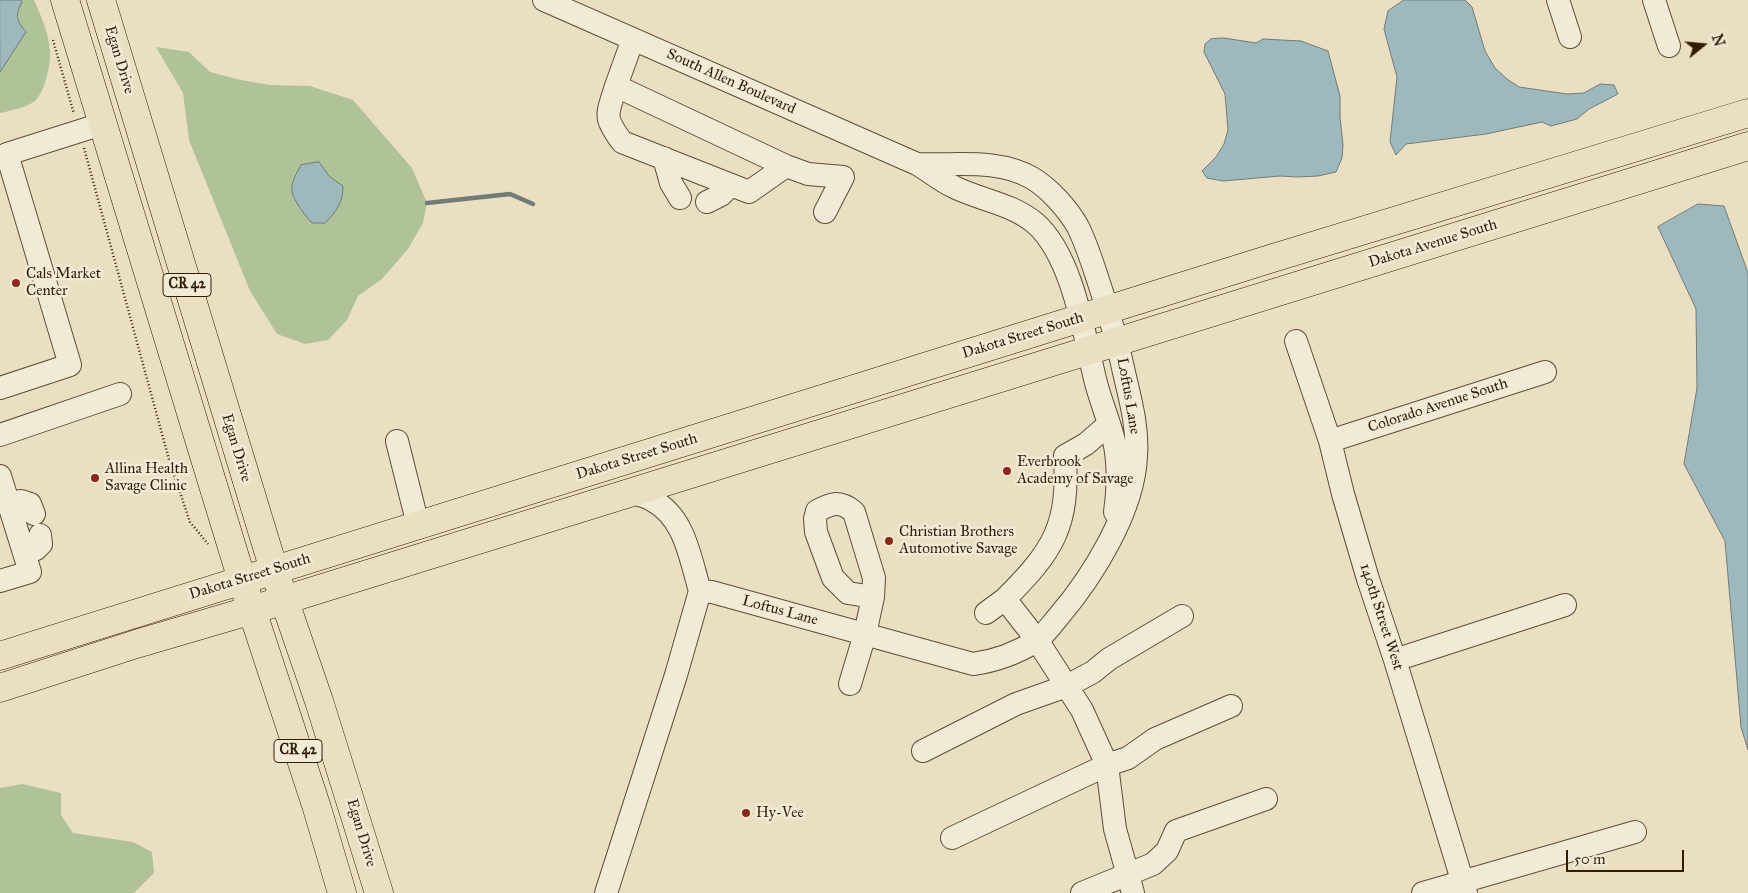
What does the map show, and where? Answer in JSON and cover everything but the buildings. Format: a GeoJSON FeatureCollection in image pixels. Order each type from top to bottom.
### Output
{"type":"FeatureCollection","features":[{"type":"Feature","properties":{"kind":"main road","name":"CR 42"},"geometry":{"type":"LineString","coordinates":[[64,0],[91,127],[317,808],[342,893]]}},
{"type":"Feature","properties":{"kind":"main road","name":"Egan Drive"},"geometry":{"type":"LineString","coordinates":[[101,0],[283,600],[319,701],[379,893]]}},
{"type":"Feature","properties":{"kind":"main road","name":"Dakota Street South"},"geometry":{"type":"LineString","coordinates":[[0,656],[1273,258],[1748,113]]}},
{"type":"Feature","properties":{"kind":"main road","name":"Dakota Avenue South"},"geometry":{"type":"LineString","coordinates":[[1118,342],[1748,146]]}},
{"type":"Feature","properties":{"kind":"main road","name":"Dakota Street South"},"geometry":{"type":"LineString","coordinates":[[0,688],[136,644],[252,610],[1118,342]]}},
{"type":"Feature","properties":{"kind":"street","name":"South Allen Boulevard"},"geometry":{"type":"LineString","coordinates":[[544,0],[917,164],[952,186],[1022,213],[1049,237],[1057,250],[1065,268],[1089,350]]}},
{"type":"Feature","properties":{"kind":"street"},"geometry":{"type":"LineString","coordinates":[[1558,0],[1570,37]]}},
{"type":"Feature","properties":{"kind":"street"},"geometry":{"type":"LineString","coordinates":[[1654,0],[1669,46]]}},
{"type":"Feature","properties":{"kind":"street"},"geometry":{"type":"LineString","coordinates":[[633,39],[608,113],[609,124],[622,142],[748,192],[786,166]]}},
{"type":"Feature","properties":{"kind":"street"},"geometry":{"type":"LineString","coordinates":[[616,86],[786,166],[808,174],[843,177],[825,212]]}},
{"type":"Feature","properties":{"kind":"street"},"geometry":{"type":"LineString","coordinates":[[0,388],[70,365],[6,154],[91,127]]}},
{"type":"Feature","properties":{"kind":"street"},"geometry":{"type":"LineString","coordinates":[[664,158],[671,183],[680,198]]}},
{"type":"Feature","properties":{"kind":"street","name":"South Allen Boulevard"},"geometry":{"type":"LineString","coordinates":[[917,164],[983,164],[1013,169],[1033,178],[1062,206],[1077,226],[1088,251],[1118,342]]}},
{"type":"Feature","properties":{"kind":"street"},"geometry":{"type":"LineString","coordinates":[[707,202],[721,195],[731,185]]}},
{"type":"Feature","properties":{"kind":"street","name":"140th Street West"},"geometry":{"type":"LineString","coordinates":[[1296,341],[1330,441],[1351,522],[1464,887]]}},
{"type":"Feature","properties":{"kind":"street","name":"Loftus Lane"},"geometry":{"type":"LineString","coordinates":[[700,591],[712,592],[973,664],[1000,659],[1037,640],[1086,582],[1115,527],[1132,485],[1136,456],[1135,424],[1118,342]]}},
{"type":"Feature","properties":{"kind":"street","name":"Loftus Lane"},"geometry":{"type":"LineString","coordinates":[[1089,350],[1096,382],[1114,443],[1117,496],[1115,527]]}},
{"type":"Feature","properties":{"kind":"street","name":"Colorado Avenue South"},"geometry":{"type":"LineString","coordinates":[[1330,441],[1546,372]]}},
{"type":"Feature","properties":{"kind":"street"},"geometry":{"type":"LineString","coordinates":[[0,435],[120,394]]}},
{"type":"Feature","properties":{"kind":"street"},"geometry":{"type":"LineString","coordinates":[[986,613],[1005,600],[1029,575],[1051,546],[1062,517],[1066,485],[1065,456],[1086,444],[1109,424]]}},
{"type":"Feature","properties":{"kind":"street"},"geometry":{"type":"LineString","coordinates":[[397,441],[418,525]]}},
{"type":"Feature","properties":{"kind":"street"},"geometry":{"type":"LineString","coordinates":[[0,476],[30,572],[0,581]]}},
{"type":"Feature","properties":{"kind":"street"},"geometry":{"type":"LineString","coordinates":[[606,893],[676,675],[700,591],[680,528],[672,514],[651,499],[630,492]]}},
{"type":"Feature","properties":{"kind":"street"},"geometry":{"type":"LineString","coordinates":[[9,504],[21,501],[30,504],[34,514]]}},
{"type":"Feature","properties":{"kind":"street"},"geometry":{"type":"LineString","coordinates":[[25,554],[36,550],[41,544],[40,535]]}},
{"type":"Feature","properties":{"kind":"street"},"geometry":{"type":"LineString","coordinates":[[850,684],[865,634],[873,597]]}},
{"type":"Feature","properties":{"kind":"street"},"geometry":{"type":"LineString","coordinates":[[1005,600],[1037,640],[1082,710],[1107,765],[1115,829],[1130,883]]}},
{"type":"Feature","properties":{"kind":"street"},"geometry":{"type":"LineString","coordinates":[[1395,660],[1566,605]]}},
{"type":"Feature","properties":{"kind":"street"},"geometry":{"type":"LineString","coordinates":[[923,751],[1016,704],[1066,686],[1093,672],[1109,659],[1182,616]]}},
{"type":"Feature","properties":{"kind":"street"},"geometry":{"type":"LineString","coordinates":[[952,838],[1107,765],[1128,758],[1154,739],[1231,706]]}},
{"type":"Feature","properties":{"kind":"street"},"geometry":{"type":"LineString","coordinates":[[1082,893],[1130,883],[1167,851],[1176,831],[1266,799]]}},
{"type":"Feature","properties":{"kind":"street"},"geometry":{"type":"LineString","coordinates":[[1423,893],[1464,887],[1635,832]]}},
{"type":"Feature","properties":{"kind":"path"},"geometry":{"type":"LineString","coordinates":[[52,38],[91,127],[170,463],[190,522],[208,544],[209,549]]}},
{"type":"Feature","properties":{"kind":"green space"},"geometry":{"type":"Polygon","coordinates":[[[0,0],[34,0],[46,29],[50,58],[49,68],[41,93],[36,100],[24,107],[0,113],[0,0]]]}},
{"type":"Feature","properties":{"kind":"green space"},"geometry":{"type":"Polygon","coordinates":[[[156,47],[189,52],[210,72],[270,85],[310,86],[353,100],[412,168],[427,203],[423,223],[408,249],[382,279],[358,296],[347,320],[328,340],[305,344],[277,334],[250,291],[189,140],[183,93],[156,47]],[[318,162],[298,203],[303,213],[330,177],[318,162]]]}},
{"type":"Feature","properties":{"kind":"green space"},"geometry":{"type":"Polygon","coordinates":[[[22,784],[61,793],[61,815],[73,833],[133,842],[152,852],[154,873],[134,893],[0,893],[0,788],[22,784]]]}},
{"type":"Feature","properties":{"kind":"water"},"geometry":{"type":"Polygon","coordinates":[[[0,0],[21,0],[18,18],[26,32],[0,72],[0,0]]]}},
{"type":"Feature","properties":{"kind":"water"},"geometry":{"type":"Polygon","coordinates":[[[1404,0],[1465,0],[1472,7],[1485,51],[1495,68],[1519,87],[1567,94],[1584,93],[1600,84],[1614,85],[1618,94],[1589,109],[1577,119],[1551,126],[1542,122],[1486,134],[1406,144],[1396,155],[1390,142],[1397,77],[1384,29],[1388,11],[1404,0]]]}},
{"type":"Feature","properties":{"kind":"water"},"geometry":{"type":"Polygon","coordinates":[[[1224,38],[1256,43],[1263,39],[1301,41],[1328,51],[1340,96],[1343,145],[1342,158],[1336,172],[1318,176],[1280,176],[1223,181],[1207,178],[1202,171],[1216,157],[1224,144],[1228,130],[1225,94],[1204,52],[1205,44],[1211,39],[1224,38]]]}},
{"type":"Feature","properties":{"kind":"water"},"geometry":{"type":"Polygon","coordinates":[[[319,162],[330,177],[343,186],[343,192],[338,206],[325,223],[312,223],[295,200],[292,185],[301,165],[319,162]]]}},
{"type":"Feature","properties":{"kind":"water"},"geometry":{"type":"Polygon","coordinates":[[[1698,204],[1724,206],[1748,273],[1748,750],[1741,727],[1725,541],[1684,464],[1697,388],[1696,309],[1658,227],[1698,204]]]}},
{"type":"Feature","properties":{"kind":"waterway"},"geometry":{"type":"LineString","coordinates":[[427,203],[510,194],[533,204]]}},
{"type":"Feature","properties":{"kind":"place","name":"Cals Market Center"},"geometry":{"type":"Point","coordinates":[16,283]}},
{"type":"Feature","properties":{"kind":"place","name":"Everbrook Academy of Savage"},"geometry":{"type":"Point","coordinates":[1007,471]}},
{"type":"Feature","properties":{"kind":"place","name":"Allina Health Savage Clinic"},"geometry":{"type":"Point","coordinates":[95,478]}},
{"type":"Feature","properties":{"kind":"place","name":"Christian Brothers Automotive Savage"},"geometry":{"type":"Point","coordinates":[889,541]}},
{"type":"Feature","properties":{"kind":"place","name":"Hy-Vee"},"geometry":{"type":"Point","coordinates":[746,813]}}]}
